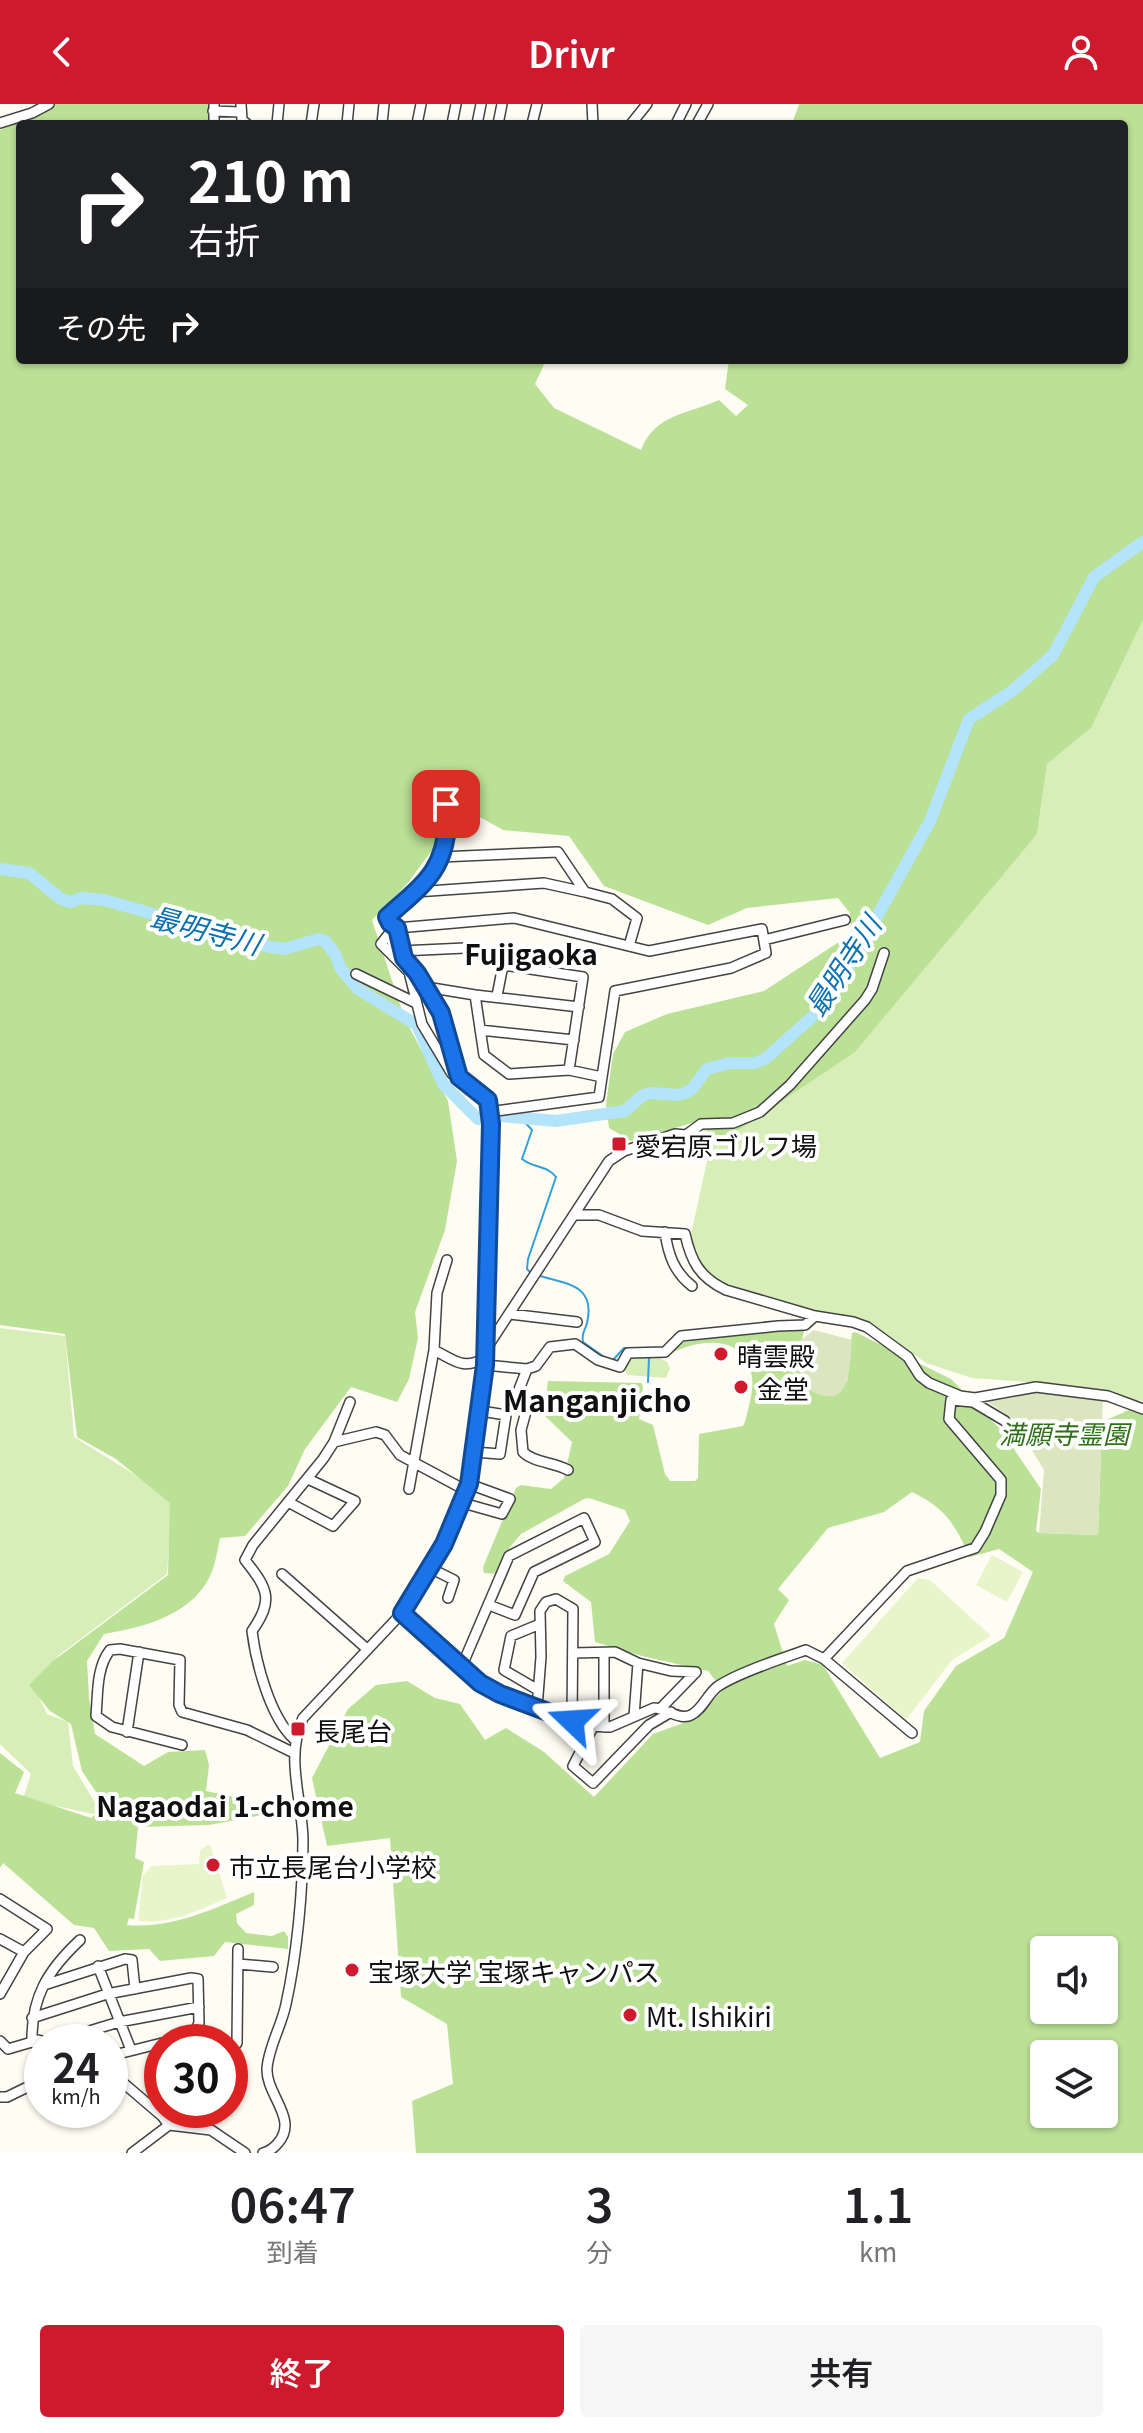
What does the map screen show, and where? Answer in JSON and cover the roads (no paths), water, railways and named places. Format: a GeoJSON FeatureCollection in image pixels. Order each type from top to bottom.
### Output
{"type":"FeatureCollection","features":[{"type":"Feature","properties":{"kind":"street"},"geometry":{"type":"LineString","coordinates":[[0,123],[49,104]]}},
{"type":"Feature","properties":{"kind":"street"},"geometry":{"type":"LineString","coordinates":[[634,120],[647,104]]}},
{"type":"Feature","properties":{"kind":"street"},"geometry":{"type":"LineString","coordinates":[[213,108],[241,108]]}},
{"type":"Feature","properties":{"kind":"street"},"geometry":{"type":"LineString","coordinates":[[441,797],[449,810],[448,839],[438,866],[387,917],[397,928],[514,918],[649,951],[762,929],[766,953],[731,968],[615,991],[599,1097],[489,1112]]}},
{"type":"Feature","properties":{"kind":"street"},"geometry":{"type":"LineString","coordinates":[[440,857],[558,852],[585,892]]}},
{"type":"Feature","properties":{"kind":"street"},"geometry":{"type":"LineString","coordinates":[[415,892],[544,883],[585,892],[612,899],[637,918],[629,946]]}},
{"type":"Feature","properties":{"kind":"street"},"geometry":{"type":"LineString","coordinates":[[764,940],[845,920]]}},
{"type":"Feature","properties":{"kind":"street"},"geometry":{"type":"LineString","coordinates":[[397,928],[401,952],[441,1013],[459,1077]]}},
{"type":"Feature","properties":{"kind":"street"},"geometry":{"type":"LineString","coordinates":[[263,2153],[280,2141],[285,2131],[285,2119],[271,2092],[267,2067],[288,1997],[300,1896],[303,1838],[294,1739],[303,1718],[402,1613],[430,1568],[463,1503],[481,1411],[486,1358],[491,1124],[488,1100],[452,1074],[422,1024],[409,972],[381,944],[388,935],[391,936],[394,950],[401,952],[465,948]]}},
{"type":"Feature","properties":{"kind":"street"},"geometry":{"type":"LineString","coordinates":[[434,1350],[469,1366],[486,1358],[510,1314],[609,1161],[615,1155],[675,1134],[686,1135],[701,1124],[733,1123],[760,1112],[790,1085],[865,1000],[884,953]]}},
{"type":"Feature","properties":{"kind":"street"},"geometry":{"type":"LineString","coordinates":[[497,996],[503,965],[583,977],[569,1070]]}},
{"type":"Feature","properties":{"kind":"street"},"geometry":{"type":"LineString","coordinates":[[356,974],[416,1003]]}},
{"type":"Feature","properties":{"kind":"street"},"geometry":{"type":"LineString","coordinates":[[423,986],[579,1007]]}},
{"type":"Feature","properties":{"kind":"street"},"geometry":{"type":"LineString","coordinates":[[475,995],[484,1055],[509,1074],[569,1070],[602,1077]]}},
{"type":"Feature","properties":{"kind":"street"},"geometry":{"type":"LineString","coordinates":[[480,1030],[574,1040]]}},
{"type":"Feature","properties":{"kind":"street"},"geometry":{"type":"LineString","coordinates":[[590,1191],[599,1215]]}},
{"type":"Feature","properties":{"kind":"street"},"geometry":{"type":"LineString","coordinates":[[576,1215],[599,1215],[642,1231],[685,1234],[695,1267],[713,1284],[815,1316],[867,1327],[908,1357],[920,1376],[929,1383],[960,1396],[975,1398],[1036,1387],[1108,1396],[1143,1409]]}},
{"type":"Feature","properties":{"kind":"street"},"geometry":{"type":"LineString","coordinates":[[665,1232],[667,1248],[678,1274],[692,1286]]}},
{"type":"Feature","properties":{"kind":"street"},"geometry":{"type":"LineString","coordinates":[[409,1489],[434,1350],[437,1293],[447,1260]]}},
{"type":"Feature","properties":{"kind":"street"},"geometry":{"type":"LineString","coordinates":[[510,1314],[577,1322]]}},
{"type":"Feature","properties":{"kind":"street"},"geometry":{"type":"LineString","coordinates":[[486,1358],[527,1369],[540,1363],[553,1346],[578,1345],[598,1360],[620,1367],[628,1353],[665,1352],[681,1336],[805,1325],[815,1316]]}},
{"type":"Feature","properties":{"kind":"street"},"geometry":{"type":"LineString","coordinates":[[527,1369],[518,1392],[527,1408],[521,1430],[523,1452],[531,1458],[568,1470]]}},
{"type":"Feature","properties":{"kind":"street"},"geometry":{"type":"LineString","coordinates":[[824,1659],[907,1571],[975,1548],[985,1532],[1001,1495],[1001,1480],[949,1419],[951,1400],[973,1402],[1005,1421]]}},
{"type":"Feature","properties":{"kind":"street"},"geometry":{"type":"LineString","coordinates":[[294,1739],[288,1734],[270,1699],[255,1654],[252,1631],[264,1614],[267,1599],[262,1583],[245,1560],[253,1545],[308,1479],[334,1442],[350,1402]]}},
{"type":"Feature","properties":{"kind":"street"},"geometry":{"type":"LineString","coordinates":[[474,1452],[500,1454],[506,1415],[481,1411]]}},
{"type":"Feature","properties":{"kind":"street"},"geometry":{"type":"LineString","coordinates":[[334,1442],[376,1432],[385,1435],[400,1455],[414,1463],[468,1487],[510,1499],[502,1514],[463,1503]]}},
{"type":"Feature","properties":{"kind":"street"},"geometry":{"type":"LineString","coordinates":[[288,1502],[333,1526],[355,1501],[308,1479]]}},
{"type":"Feature","properties":{"kind":"street"},"geometry":{"type":"LineString","coordinates":[[461,1668],[509,1556],[584,1518],[595,1542],[534,1572],[515,1615],[489,1605]]}},
{"type":"Feature","properties":{"kind":"street"},"geometry":{"type":"LineString","coordinates":[[430,1568],[454,1580],[448,1598]]}},
{"type":"Feature","properties":{"kind":"street"},"geometry":{"type":"LineString","coordinates":[[282,1574],[367,1649]]}},
{"type":"Feature","properties":{"kind":"street"},"geometry":{"type":"LineString","coordinates":[[537,1708],[541,1657],[540,1611],[546,1602],[556,1599],[573,1609],[572,1721]]}},
{"type":"Feature","properties":{"kind":"street"},"geometry":{"type":"LineString","coordinates":[[402,1613],[480,1683],[500,1694],[572,1721],[610,1727],[634,1716],[666,1710],[686,1717],[693,1715],[717,1688],[806,1650],[824,1659],[912,1733]]}},
{"type":"Feature","properties":{"kind":"street"},"geometry":{"type":"LineString","coordinates":[[538,1690],[504,1670],[511,1636],[540,1624]]}},
{"type":"Feature","properties":{"kind":"street"},"geometry":{"type":"LineString","coordinates":[[182,1745],[112,1727],[96,1716],[99,1674],[110,1650],[180,1660],[179,1705],[182,1712],[247,1730],[294,1753]]}},
{"type":"Feature","properties":{"kind":"street"},"geometry":{"type":"LineString","coordinates":[[127,1732],[139,1652]]}},
{"type":"Feature","properties":{"kind":"street"},"geometry":{"type":"LineString","coordinates":[[573,1653],[615,1652],[638,1663],[671,1671],[696,1672],[666,1710],[593,1783],[573,1766],[599,1727],[604,1653]]}},
{"type":"Feature","properties":{"kind":"street"},"geometry":{"type":"LineString","coordinates":[[634,1716],[638,1663]]}},
{"type":"Feature","properties":{"kind":"street"},"geometry":{"type":"LineString","coordinates":[[0,1899],[47,1929],[24,1952],[0,1994]]}},
{"type":"Feature","properties":{"kind":"street"},"geometry":{"type":"LineString","coordinates":[[0,1939],[24,1952]]}},
{"type":"Feature","properties":{"kind":"street"},"geometry":{"type":"LineString","coordinates":[[33,2024],[32,2018],[44,1985],[59,1960],[80,1940]]}},
{"type":"Feature","properties":{"kind":"street"},"geometry":{"type":"LineString","coordinates":[[237,2024],[238,1949]]}},
{"type":"Feature","properties":{"kind":"street"},"geometry":{"type":"LineString","coordinates":[[44,1985],[125,1959],[132,1960],[135,1989]]}},
{"type":"Feature","properties":{"kind":"street"},"geometry":{"type":"LineString","coordinates":[[238,1964],[273,1967]]}},
{"type":"Feature","properties":{"kind":"street"},"geometry":{"type":"LineString","coordinates":[[98,1966],[131,2050]]}},
{"type":"Feature","properties":{"kind":"street"},"geometry":{"type":"LineString","coordinates":[[32,2018],[107,1994],[198,1979],[199,2024]]}},
{"type":"Feature","properties":{"kind":"street"},"geometry":{"type":"LineString","coordinates":[[112,2024],[199,2007]]}},
{"type":"Feature","properties":{"kind":"street"},"geometry":{"type":"LineString","coordinates":[[0,2041],[8,2049],[24,2047]]}},
{"type":"Feature","properties":{"kind":"street"},"geometry":{"type":"LineString","coordinates":[[128,2051],[144,2047]]}},
{"type":"Feature","properties":{"kind":"street"},"geometry":{"type":"LineString","coordinates":[[128,2087],[144,2101]]}},
{"type":"Feature","properties":{"kind":"street"},"geometry":{"type":"LineString","coordinates":[[0,2097],[24,2089]]}},
{"type":"Feature","properties":{"kind":"street"},"geometry":{"type":"LineString","coordinates":[[132,2153],[165,2128]]}},
{"type":"Feature","properties":{"kind":"street"},"geometry":{"type":"LineString","coordinates":[[194,2128],[211,2130],[245,2153]]}},
{"type":"Feature","properties":{"kind":"waterway","name":"最明寺川"},"geometry":{"type":"LineString","coordinates":[[0,869],[29,873],[61,899],[70,902],[82,898],[104,900],[224,939],[284,949],[319,939],[325,941],[341,969],[358,989],[417,1025],[443,1084],[478,1119],[501,1116],[556,1121],[625,1111],[643,1095],[685,1093],[692,1089],[707,1069],[765,1059],[820,1010],[837,988],[930,821],[969,719],[1012,691],[1053,655],[1094,577],[1143,542]]}},
{"type":"Feature","properties":{"kind":"waterway"},"geometry":{"type":"LineString","coordinates":[[521,1118],[532,1130],[522,1159],[548,1170],[556,1177],[528,1259],[527,1269],[531,1273]]}},
{"type":"Feature","properties":{"kind":"waterway"},"geometry":{"type":"LineString","coordinates":[[540,1276],[569,1284],[583,1294],[589,1310],[583,1342],[607,1359]]}},
{"type":"Feature","properties":{"kind":"waterway"},"geometry":{"type":"LineString","coordinates":[[613,1360],[624,1348],[649,1348]]}},
{"type":"Feature","properties":{"kind":"waterway"},"geometry":{"type":"LineString","coordinates":[[648,1382],[649,1357]]}},
{"type":"Feature","properties":{"kind":"place","name":"愛宕原ゴルフ場"},"geometry":{"type":"Point","coordinates":[619,1144]}},
{"type":"Feature","properties":{"kind":"place","name":"晴雲殿"},"geometry":{"type":"Point","coordinates":[721,1354]}},
{"type":"Feature","properties":{"kind":"place","name":"金堂"},"geometry":{"type":"Point","coordinates":[741,1387]}},
{"type":"Feature","properties":{"kind":"place","name":"長尾台"},"geometry":{"type":"Point","coordinates":[298,1729]}},
{"type":"Feature","properties":{"kind":"place","name":"市立長尾台小学校"},"geometry":{"type":"Point","coordinates":[213,1865]}},
{"type":"Feature","properties":{"kind":"place","name":"宝塚大学 宝塚キャンパス"},"geometry":{"type":"Point","coordinates":[352,1970]}},
{"type":"Feature","properties":{"kind":"place","name":"Mt. Ishikiri"},"geometry":{"type":"Point","coordinates":[630,2015]}},
{"type":"Feature","properties":{"kind":"district","name":"Fujigaoka"},"geometry":{"type":"Point","coordinates":[531,953]}},
{"type":"Feature","properties":{"kind":"district","name":"Manganjicho"},"geometry":{"type":"Point","coordinates":[597,1399]}},
{"type":"Feature","properties":{"kind":"district","name":"Nagaodai 1-chome"},"geometry":{"type":"Point","coordinates":[225,1805]}},
{"type":"Feature","properties":{"kind":"park label","name":"満願寺霊園"},"geometry":{"type":"Point","coordinates":[1064,1432]}}]}
